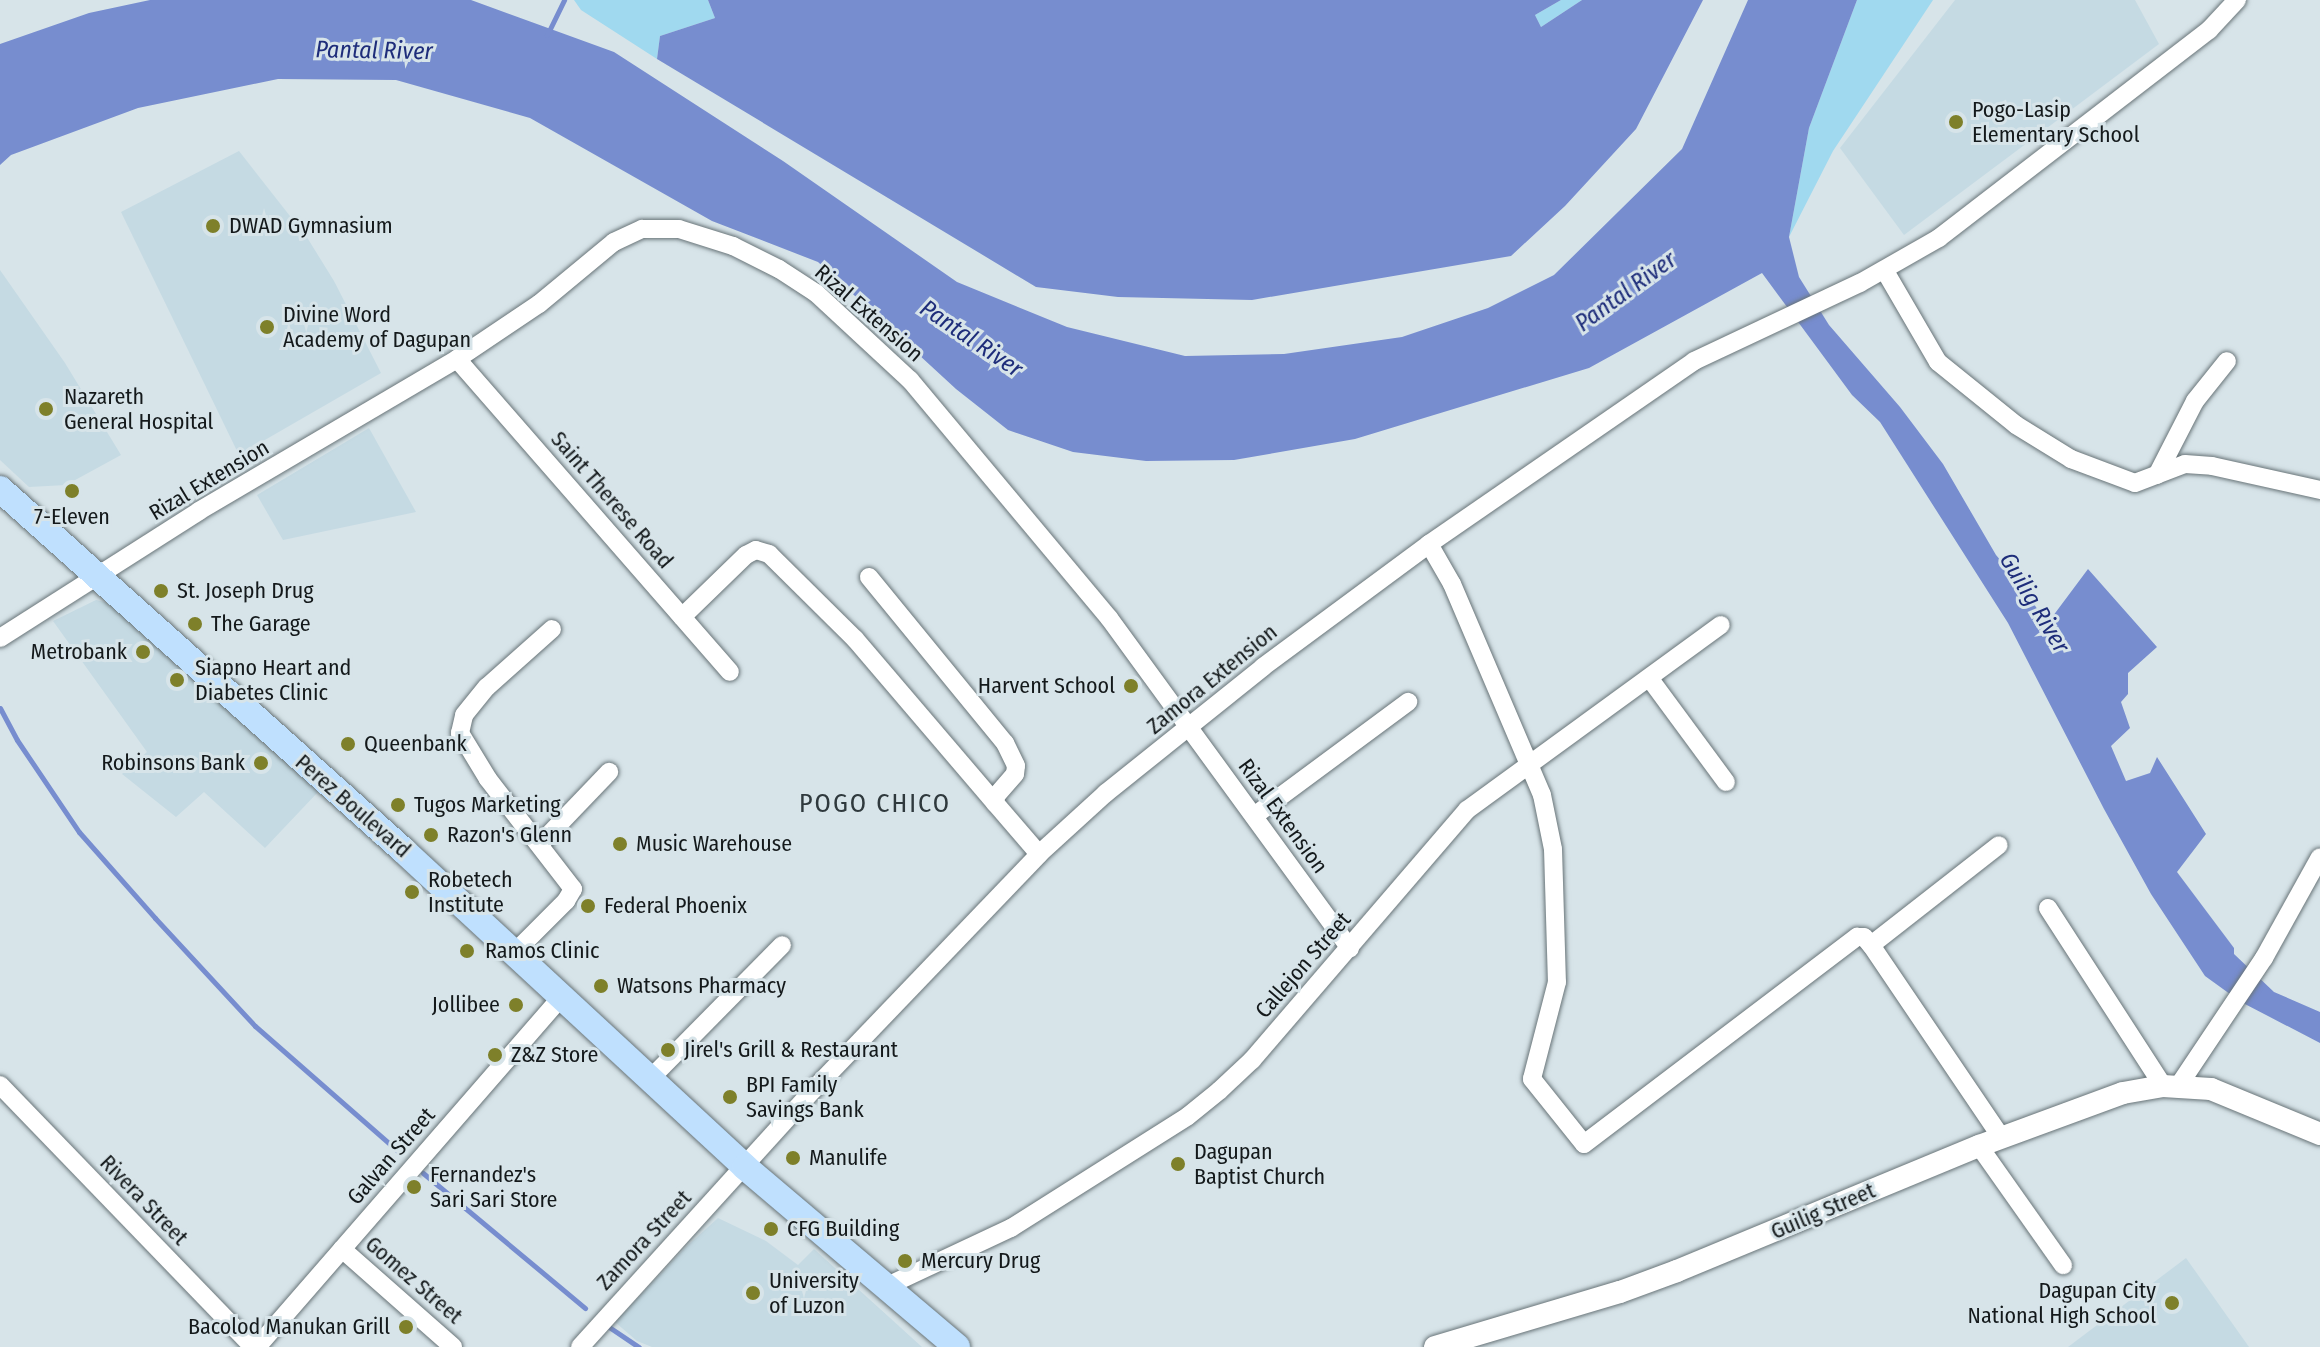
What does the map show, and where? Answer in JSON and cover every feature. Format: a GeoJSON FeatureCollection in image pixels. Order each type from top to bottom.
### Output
{"type":"FeatureCollection","features":[{"type":"Feature","properties":{"kind":"main road","name":"Perez Boulevard"},"geometry":{"type":"LineString","coordinates":[[0,489],[514,953],[745,1167],[957,1347]]}},
{"type":"Feature","properties":{"kind":"street","name":"Zamora Extension"},"geometry":{"type":"LineString","coordinates":[[745,1167],[1039,854],[1106,793],[1190,729],[1263,667],[1429,544],[1694,361],[1885,271],[1939,238],[2024,168],[2209,30],[2237,0]]}},
{"type":"Feature","properties":{"kind":"street","name":"Rizal Extension"},"geometry":{"type":"LineString","coordinates":[[0,638],[199,511],[457,359],[564,285],[614,242],[642,229],[679,229],[733,246],[779,269],[816,293],[910,380],[1109,618],[1350,948]]}},
{"type":"Feature","properties":{"kind":"street"},"geometry":{"type":"LineString","coordinates":[[1885,271],[1923,339],[1956,380],[2025,431],[2071,459],[2135,483],[2185,464],[2212,466],[2320,490]]}},
{"type":"Feature","properties":{"kind":"street","name":"Saint Therese Road"},"geometry":{"type":"LineString","coordinates":[[457,359],[730,672]]}},
{"type":"Feature","properties":{"kind":"street"},"geometry":{"type":"LineString","coordinates":[[2157,475],[2195,401],[2227,361]]}},
{"type":"Feature","properties":{"kind":"street"},"geometry":{"type":"LineString","coordinates":[[1429,544],[1452,584],[1529,762],[1551,829],[1556,895],[1557,982],[1532,1079],[1584,1144],[1849,940],[1864,937],[2001,1137]]}},
{"type":"Feature","properties":{"kind":"street"},"geometry":{"type":"LineString","coordinates":[[682,617],[746,555],[756,550],[769,554],[855,639],[1039,854]]}},
{"type":"Feature","properties":{"kind":"street"},"geometry":{"type":"LineString","coordinates":[[869,577],[1013,756],[1015,774],[996,796],[995,803]]}},
{"type":"Feature","properties":{"kind":"street","name":"Callejon Street"},"geometry":{"type":"LineString","coordinates":[[885,1287],[1011,1228],[1188,1116],[1252,1060],[1467,810],[1529,762],[1566,741],[1721,625]]}},
{"type":"Feature","properties":{"kind":"street"},"geometry":{"type":"LineString","coordinates":[[514,953],[573,893],[571,884],[488,779],[460,733],[464,715],[487,687],[552,629]]}},
{"type":"Feature","properties":{"kind":"street"},"geometry":{"type":"LineString","coordinates":[[1650,679],[1726,782]]}},
{"type":"Feature","properties":{"kind":"street"},"geometry":{"type":"LineString","coordinates":[[1254,816],[1408,702]]}},
{"type":"Feature","properties":{"kind":"street"},"geometry":{"type":"LineString","coordinates":[[540,844],[609,772]]}},
{"type":"Feature","properties":{"kind":"street"},"geometry":{"type":"LineString","coordinates":[[1871,945],[1999,845]]}},
{"type":"Feature","properties":{"kind":"street"},"geometry":{"type":"LineString","coordinates":[[2048,908],[2171,1085],[2264,958],[2320,857]]}},
{"type":"Feature","properties":{"kind":"street"},"geometry":{"type":"LineString","coordinates":[[650,1079],[782,945]]}},
{"type":"Feature","properties":{"kind":"street","name":"Galvan Street"},"geometry":{"type":"LineString","coordinates":[[255,1347],[561,997]]}},
{"type":"Feature","properties":{"kind":"street","name":"Rivera Street"},"geometry":{"type":"LineString","coordinates":[[0,1085],[255,1347]]}},
{"type":"Feature","properties":{"kind":"street","name":"Guilig Street"},"geometry":{"type":"LineString","coordinates":[[1435,1347],[1677,1271],[2001,1137],[2123,1093],[2171,1085],[2211,1089],[2320,1134]]}},
{"type":"Feature","properties":{"kind":"street"},"geometry":{"type":"LineString","coordinates":[[1979,1146],[2063,1265]]}},
{"type":"Feature","properties":{"kind":"street","name":"Zamora Street"},"geometry":{"type":"LineString","coordinates":[[580,1347],[745,1167]]}},
{"type":"Feature","properties":{"kind":"street","name":"Gomez Street"},"geometry":{"type":"LineString","coordinates":[[342,1249],[453,1347]]}},
{"type":"Feature","properties":{"kind":"shaded area"},"geometry":{"type":"Polygon","coordinates":[[[574,0],[708,0],[715,18],[660,36],[657,59],[581,10],[574,0]]]}},
{"type":"Feature","properties":{"kind":"shaded area"},"geometry":{"type":"Polygon","coordinates":[[[1561,0],[1582,0],[1541,27],[1535,15],[1561,0]]]}},
{"type":"Feature","properties":{"kind":"shaded area"},"geometry":{"type":"Polygon","coordinates":[[[1857,0],[1933,0],[1833,151],[1789,237],[1809,128],[1857,0]]]}},
{"type":"Feature","properties":{"kind":"shaded area","name":"Pogo-Lasip Elementary School"},"geometry":{"type":"Polygon","coordinates":[[[1955,0],[2135,0],[2159,44],[1904,235],[1840,148],[1955,0]]]}},
{"type":"Feature","properties":{"kind":"shaded area","name":"Divine Word Academy of Dagupan"},"geometry":{"type":"Polygon","coordinates":[[[239,151],[308,239],[334,281],[381,373],[239,455],[121,212],[239,151]]]}},
{"type":"Feature","properties":{"kind":"shaded area","name":"Nazareth General Hospital"},"geometry":{"type":"Polygon","coordinates":[[[0,270],[65,363],[121,455],[66,485],[29,487],[0,460],[0,270]]]}},
{"type":"Feature","properties":{"kind":"shaded area"},"geometry":{"type":"Polygon","coordinates":[[[369,428],[416,512],[283,540],[257,495],[369,428]]]}},
{"type":"Feature","properties":{"kind":"shaded area"},"geometry":{"type":"Polygon","coordinates":[[[96,600],[117,605],[318,792],[265,848],[204,792],[176,817],[122,774],[147,752],[53,621],[96,600]]]}},
{"type":"Feature","properties":{"kind":"shaded area","name":"University of Luzon"},"geometry":{"type":"Polygon","coordinates":[[[718,1218],[766,1241],[798,1265],[814,1249],[922,1347],[652,1347],[637,1341],[615,1322],[718,1218]]]}},
{"type":"Feature","properties":{"kind":"shaded area","name":"Dagupan City National High School"},"geometry":{"type":"Polygon","coordinates":[[[2186,1258],[2249,1347],[2068,1347],[2186,1258]]]}},
{"type":"Feature","properties":{"kind":"water","name":"Pantal River"},"geometry":{"type":"Polygon","coordinates":[[[150,0],[471,0],[614,52],[783,161],[957,282],[1067,327],[1185,356],[1284,354],[1402,337],[1488,308],[1554,275],[1682,149],[1748,0],[1857,0],[1809,128],[1789,237],[1799,277],[1829,325],[1900,407],[1943,464],[1996,555],[2023,587],[2047,624],[2088,569],[2157,647],[2128,673],[2128,694],[2121,702],[2130,728],[2111,746],[2126,781],[2150,773],[2157,757],[2206,834],[2177,872],[2234,948],[2234,954],[2274,992],[2320,1012],[2320,1043],[2241,1002],[2205,976],[2151,894],[2008,623],[1880,422],[1852,395],[1762,273],[1589,368],[1355,439],[1234,460],[1146,461],[1073,452],[1008,430],[956,389],[818,262],[712,221],[530,118],[396,80],[278,79],[138,108],[11,155],[0,165],[0,44],[89,13],[150,0]]]}},
{"type":"Feature","properties":{"kind":"water"},"geometry":{"type":"Polygon","coordinates":[[[708,0],[1561,0],[1535,15],[1541,27],[1582,0],[1703,0],[1636,129],[1565,206],[1511,256],[1252,300],[1118,297],[1036,287],[657,59],[660,36],[715,18],[708,0]]]}},
{"type":"Feature","properties":{"kind":"waterway"},"geometry":{"type":"LineString","coordinates":[[547,35],[564,0]]}},
{"type":"Feature","properties":{"kind":"waterway"},"geometry":{"type":"LineString","coordinates":[[0,708],[17,740],[79,832],[155,918],[255,1026],[398,1151]]}},
{"type":"Feature","properties":{"kind":"waterway"},"geometry":{"type":"LineString","coordinates":[[423,1173],[585,1308]]}},
{"type":"Feature","properties":{"kind":"waterway"},"geometry":{"type":"LineString","coordinates":[[609,1327],[639,1347]]}},
{"type":"Feature","properties":{"kind":"place","name":"Pogo-Lasip Elementary School"},"geometry":{"type":"Point","coordinates":[1956,122]}},
{"type":"Feature","properties":{"kind":"place","name":"DWAD Gymnasium"},"geometry":{"type":"Point","coordinates":[213,226]}},
{"type":"Feature","properties":{"kind":"place","name":"Divine Word Academy of Dagupan"},"geometry":{"type":"Point","coordinates":[267,327]}},
{"type":"Feature","properties":{"kind":"place","name":"Nazareth General Hospital"},"geometry":{"type":"Point","coordinates":[46,409]}},
{"type":"Feature","properties":{"kind":"place","name":"7-Eleven"},"geometry":{"type":"Point","coordinates":[72,491]}},
{"type":"Feature","properties":{"kind":"place","name":"St. Joseph Drug"},"geometry":{"type":"Point","coordinates":[161,591]}},
{"type":"Feature","properties":{"kind":"place","name":"The Garage"},"geometry":{"type":"Point","coordinates":[195,624]}},
{"type":"Feature","properties":{"kind":"place","name":"Metrobank"},"geometry":{"type":"Point","coordinates":[143,652]}},
{"type":"Feature","properties":{"kind":"place","name":"Siapno Heart and Diabetes Clinic"},"geometry":{"type":"Point","coordinates":[177,680]}},
{"type":"Feature","properties":{"kind":"place","name":"Harvent School"},"geometry":{"type":"Point","coordinates":[1131,686]}},
{"type":"Feature","properties":{"kind":"place","name":"Queenbank"},"geometry":{"type":"Point","coordinates":[348,744]}},
{"type":"Feature","properties":{"kind":"place","name":"Robinsons Bank"},"geometry":{"type":"Point","coordinates":[261,763]}},
{"type":"Feature","properties":{"kind":"place","name":"Tugos Marketing"},"geometry":{"type":"Point","coordinates":[398,805]}},
{"type":"Feature","properties":{"kind":"place","name":"Razon's Glenn"},"geometry":{"type":"Point","coordinates":[431,835]}},
{"type":"Feature","properties":{"kind":"place","name":"Music Warehouse"},"geometry":{"type":"Point","coordinates":[620,844]}},
{"type":"Feature","properties":{"kind":"place","name":"Robetech Institute"},"geometry":{"type":"Point","coordinates":[412,892]}},
{"type":"Feature","properties":{"kind":"place","name":"Federal Phoenix"},"geometry":{"type":"Point","coordinates":[588,906]}},
{"type":"Feature","properties":{"kind":"place","name":"Ramos Clinic"},"geometry":{"type":"Point","coordinates":[467,951]}},
{"type":"Feature","properties":{"kind":"place","name":"Watsons Pharmacy"},"geometry":{"type":"Point","coordinates":[601,986]}},
{"type":"Feature","properties":{"kind":"place","name":"Jollibee"},"geometry":{"type":"Point","coordinates":[516,1005]}},
{"type":"Feature","properties":{"kind":"place","name":"Jirel's Grill & Restaurant"},"geometry":{"type":"Point","coordinates":[668,1050]}},
{"type":"Feature","properties":{"kind":"place","name":"Z&Z Store"},"geometry":{"type":"Point","coordinates":[495,1055]}},
{"type":"Feature","properties":{"kind":"place","name":"BPI Family Savings Bank"},"geometry":{"type":"Point","coordinates":[730,1097]}},
{"type":"Feature","properties":{"kind":"place","name":"Manulife"},"geometry":{"type":"Point","coordinates":[793,1158]}},
{"type":"Feature","properties":{"kind":"place","name":"Dagupan Baptist Church"},"geometry":{"type":"Point","coordinates":[1178,1164]}},
{"type":"Feature","properties":{"kind":"place","name":"Fernandez's Sari Sari Store"},"geometry":{"type":"Point","coordinates":[414,1187]}},
{"type":"Feature","properties":{"kind":"place","name":"CFG Building"},"geometry":{"type":"Point","coordinates":[771,1229]}},
{"type":"Feature","properties":{"kind":"place","name":"Mercury Drug"},"geometry":{"type":"Point","coordinates":[905,1261]}},
{"type":"Feature","properties":{"kind":"place","name":"University of Luzon"},"geometry":{"type":"Point","coordinates":[753,1293]}},
{"type":"Feature","properties":{"kind":"place","name":"Dagupan City National High School"},"geometry":{"type":"Point","coordinates":[2172,1303]}},
{"type":"Feature","properties":{"kind":"place","name":"Bacolod Manukan Grill"},"geometry":{"type":"Point","coordinates":[406,1327]}},
{"type":"Feature","properties":{"kind":"district","name":"POGO CHICO"},"geometry":{"type":"Point","coordinates":[875,804]}},
{"type":"Feature","properties":{"kind":"water label","name":"Guilig River"},"geometry":{"type":"Point","coordinates":[2034,603]}}]}
